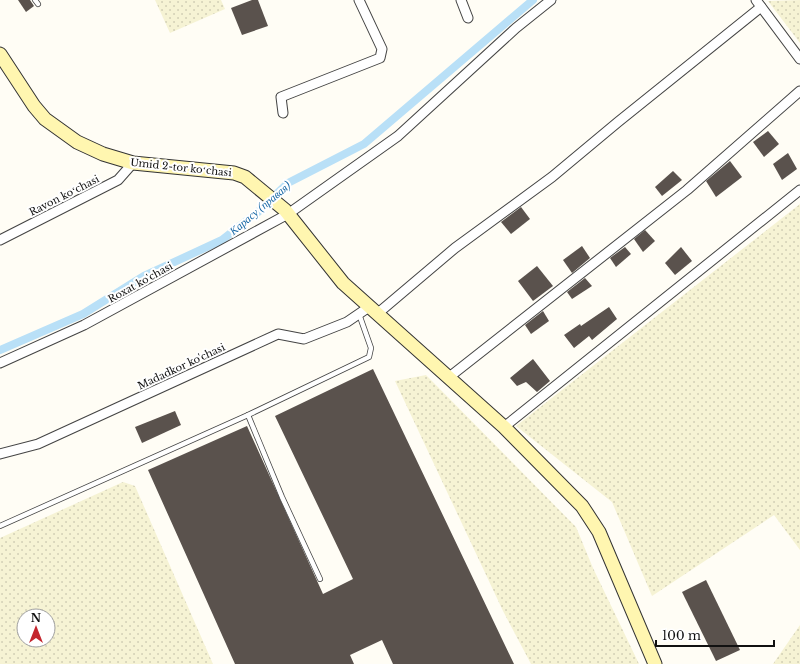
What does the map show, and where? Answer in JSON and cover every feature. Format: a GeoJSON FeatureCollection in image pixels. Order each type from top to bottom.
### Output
{"type":"FeatureCollection","features":[{"type":"Feature","properties":{"kind":"main road","name":"Umid 2-tor koʻchasi"},"geometry":{"type":"LineString","coordinates":[[0,54],[34,106],[61,132],[89,148],[133,163],[230,172],[245,178],[286,212],[332,270],[368,311],[504,427],[569,491],[591,518],[599,532],[655,664]]}},
{"type":"Feature","properties":{"kind":"street"},"geometry":{"type":"LineString","coordinates":[[283,113],[281,96],[380,58],[382,49],[359,0]]}},
{"type":"Feature","properties":{"kind":"street"},"geometry":{"type":"LineString","coordinates":[[461,0],[468,18]]}},
{"type":"Feature","properties":{"kind":"street","name":"Roxat ko'chasi"},"geometry":{"type":"LineString","coordinates":[[0,363],[84,325],[286,212],[398,136],[516,28],[551,0]]}},
{"type":"Feature","properties":{"kind":"street"},"geometry":{"type":"LineString","coordinates":[[758,3],[800,59]]}},
{"type":"Feature","properties":{"kind":"street","name":"Madadkor ko'chasi"},"geometry":{"type":"LineString","coordinates":[[0,454],[38,444],[278,334],[304,339],[346,322],[368,311],[552,178],[758,3]]}},
{"type":"Feature","properties":{"kind":"street"},"geometry":{"type":"LineString","coordinates":[[448,378],[687,190],[800,91]]}},
{"type":"Feature","properties":{"kind":"street","name":"Ravon koʻchasi"},"geometry":{"type":"LineString","coordinates":[[0,240],[118,180],[133,163]]}},
{"type":"Feature","properties":{"kind":"street"},"geometry":{"type":"LineString","coordinates":[[504,427],[800,190]]}},
{"type":"Feature","properties":{"kind":"lane"},"geometry":{"type":"LineString","coordinates":[[0,526],[248,415],[369,357],[371,348],[368,311]]}},
{"type":"Feature","properties":{"kind":"lane"},"geometry":{"type":"LineString","coordinates":[[248,415],[282,497],[320,579]]}},
{"type":"Feature","properties":{"kind":"shaded area"},"geometry":{"type":"Polygon","coordinates":[[[155,0],[221,0],[225,9],[170,33],[155,0]]]}},
{"type":"Feature","properties":{"kind":"shaded area"},"geometry":{"type":"Polygon","coordinates":[[[800,0],[800,43],[768,1],[800,0]]]}},
{"type":"Feature","properties":{"kind":"shaded area"},"geometry":{"type":"Polygon","coordinates":[[[800,204],[800,550],[774,515],[652,596],[612,502],[516,426],[800,204]]]}},
{"type":"Feature","properties":{"kind":"shaded area"},"geometry":{"type":"Polygon","coordinates":[[[426,375],[576,527],[593,568],[639,664],[531,664],[503,611],[395,381],[426,375]]]}},
{"type":"Feature","properties":{"kind":"shaded area"},"geometry":{"type":"Polygon","coordinates":[[[123,482],[135,486],[213,664],[0,664],[0,538],[123,482]]]}},
{"type":"Feature","properties":{"kind":"shaded area"},"geometry":{"type":"Polygon","coordinates":[[[800,625],[800,664],[773,664],[800,625]]]}},
{"type":"Feature","properties":{"kind":"building"},"geometry":{"type":"Polygon","coordinates":[[[18,0],[30,0],[34,6],[26,12],[18,0]]]}},
{"type":"Feature","properties":{"kind":"building"},"geometry":{"type":"Polygon","coordinates":[[[252,0],[258,0],[268,26],[242,35],[231,8],[252,0]]]}},
{"type":"Feature","properties":{"kind":"building"},"geometry":{"type":"Polygon","coordinates":[[[768,131],[779,144],[764,157],[753,142],[768,131]]]}},
{"type":"Feature","properties":{"kind":"building"},"geometry":{"type":"Polygon","coordinates":[[[788,153],[797,169],[782,180],[773,164],[788,153]]]}},
{"type":"Feature","properties":{"kind":"building"},"geometry":{"type":"Polygon","coordinates":[[[730,161],[742,177],[716,197],[706,181],[730,161]]]}},
{"type":"Feature","properties":{"kind":"building"},"geometry":{"type":"Polygon","coordinates":[[[673,171],[682,180],[662,196],[655,187],[673,171]]]}},
{"type":"Feature","properties":{"kind":"building"},"geometry":{"type":"Polygon","coordinates":[[[521,207],[530,219],[511,234],[501,222],[521,207]]]}},
{"type":"Feature","properties":{"kind":"building"},"geometry":{"type":"Polygon","coordinates":[[[645,230],[655,241],[643,252],[634,239],[645,230]]]}},
{"type":"Feature","properties":{"kind":"building"},"geometry":{"type":"Polygon","coordinates":[[[582,246],[590,258],[572,273],[563,260],[582,246]]]}},
{"type":"Feature","properties":{"kind":"building"},"geometry":{"type":"Polygon","coordinates":[[[625,247],[631,254],[616,267],[610,258],[625,247]]]}},
{"type":"Feature","properties":{"kind":"building"},"geometry":{"type":"Polygon","coordinates":[[[681,247],[692,261],[675,275],[665,263],[681,247]]]}},
{"type":"Feature","properties":{"kind":"building"},"geometry":{"type":"Polygon","coordinates":[[[537,266],[553,286],[533,301],[518,281],[537,266]]]}},
{"type":"Feature","properties":{"kind":"building"},"geometry":{"type":"Polygon","coordinates":[[[585,278],[592,286],[572,299],[567,292],[585,278]]]}},
{"type":"Feature","properties":{"kind":"building"},"geometry":{"type":"Polygon","coordinates":[[[609,307],[617,319],[592,340],[589,336],[574,348],[564,335],[580,324],[581,326],[609,307]]]}},
{"type":"Feature","properties":{"kind":"building"},"geometry":{"type":"Polygon","coordinates":[[[543,311],[549,321],[531,334],[525,325],[543,311]]]}},
{"type":"Feature","properties":{"kind":"building"},"geometry":{"type":"Polygon","coordinates":[[[533,359],[550,381],[537,392],[526,382],[517,386],[510,378],[533,359]]]}},
{"type":"Feature","properties":{"kind":"building"},"geometry":{"type":"Polygon","coordinates":[[[373,369],[514,664],[393,664],[382,640],[350,655],[354,664],[235,664],[148,470],[247,426],[323,594],[353,579],[275,416],[373,369]]]}},
{"type":"Feature","properties":{"kind":"building"},"geometry":{"type":"Polygon","coordinates":[[[175,411],[181,425],[142,443],[135,427],[175,411]]]}},
{"type":"Feature","properties":{"kind":"building"},"geometry":{"type":"Polygon","coordinates":[[[706,580],[740,650],[716,661],[682,592],[706,580]]]}},
{"type":"Feature","properties":{"kind":"waterway","name":"Карасу (правая)"},"geometry":{"type":"LineString","coordinates":[[0,350],[83,314],[144,276],[222,240],[258,212],[288,183],[364,144],[533,0]]}}]}
